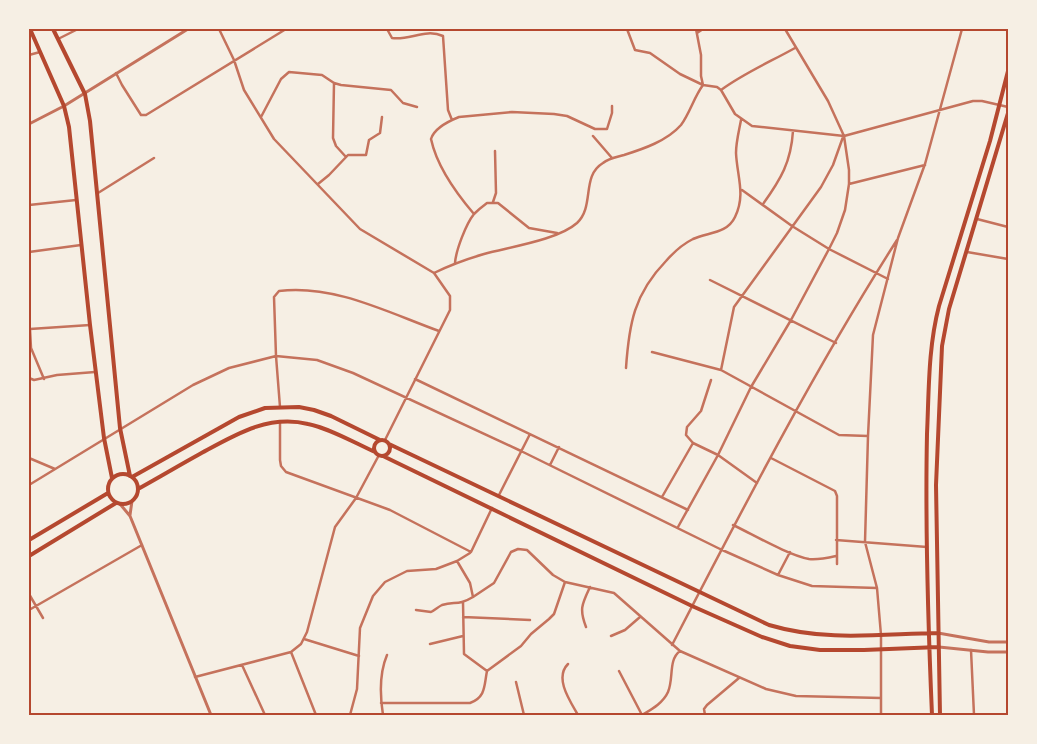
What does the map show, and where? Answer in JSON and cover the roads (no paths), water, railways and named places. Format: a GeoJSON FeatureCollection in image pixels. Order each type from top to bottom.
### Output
{"type":"FeatureCollection","features":[{"type":"Feature","properties":{"kind":"main road"},"geometry":{"type":"LineString","coordinates":[[30,29],[64,106],[69,126],[90,325],[104,438],[112,478]]}},
{"type":"Feature","properties":{"kind":"main road"},"geometry":{"type":"LineString","coordinates":[[53,29],[85,94],[90,121],[120,428],[131,477]]}},
{"type":"Feature","properties":{"kind":"main road"},"geometry":{"type":"LineString","coordinates":[[932,715],[926,476],[929,369],[933,332],[939,306],[987,150],[1008,70]]}},
{"type":"Feature","properties":{"kind":"main road"},"geometry":{"type":"LineString","coordinates":[[940,715],[936,485],[943,335],[1008,113]]}},
{"type":"Feature","properties":{"kind":"main road"},"geometry":{"type":"LineString","coordinates":[[131,477],[252,411],[280,407],[299,407],[331,416],[385,441],[756,620],[794,632],[837,636],[938,633]]}},
{"type":"Feature","properties":{"kind":"main road"},"geometry":{"type":"LineString","coordinates":[[138,489],[245,430],[280,422],[310,424],[379,454],[749,632],[790,646],[828,650],[939,648]]}},
{"type":"Feature","properties":{"kind":"main road"},"geometry":{"type":"LineString","coordinates":[[379,454],[389,451],[385,441]]}},
{"type":"Feature","properties":{"kind":"main road"},"geometry":{"type":"LineString","coordinates":[[379,454],[374,444],[385,441]]}},
{"type":"Feature","properties":{"kind":"main road"},"geometry":{"type":"LineString","coordinates":[[29,556],[118,504],[126,504],[132,501],[138,489],[136,482],[131,477],[121,474],[112,478],[108,485],[110,499],[118,504]]}},
{"type":"Feature","properties":{"kind":"main road"},"geometry":{"type":"LineString","coordinates":[[29,540],[108,493]]}},
{"type":"Feature","properties":{"kind":"street"},"geometry":{"type":"LineString","coordinates":[[58,39],[78,29]]}},
{"type":"Feature","properties":{"kind":"street"},"geometry":{"type":"LineString","coordinates":[[29,124],[85,94],[188,29]]}},
{"type":"Feature","properties":{"kind":"street"},"geometry":{"type":"LineString","coordinates":[[220,29],[234,60],[244,90],[274,139],[360,229],[434,273],[451,300],[450,310],[385,441]]}},
{"type":"Feature","properties":{"kind":"street"},"geometry":{"type":"LineString","coordinates":[[116,73],[140,115],[146,116],[286,29]]}},
{"type":"Feature","properties":{"kind":"street"},"geometry":{"type":"LineString","coordinates":[[387,29],[392,38],[397,39],[414,35],[430,34],[443,36],[448,110],[452,120]]}},
{"type":"Feature","properties":{"kind":"street"},"geometry":{"type":"LineString","coordinates":[[595,29],[602,29]]}},
{"type":"Feature","properties":{"kind":"street"},"geometry":{"type":"LineString","coordinates":[[627,29],[635,50],[650,53],[680,74],[703,85],[716,87],[721,90],[735,114],[741,120],[759,128],[844,136],[978,100],[1008,107]]}},
{"type":"Feature","properties":{"kind":"street"},"geometry":{"type":"LineString","coordinates":[[434,273],[455,263],[552,237],[576,224],[582,217],[588,200],[591,177],[595,168],[612,158],[647,147],[663,139],[680,126],[703,85],[700,76],[701,55],[696,29]]}},
{"type":"Feature","properties":{"kind":"street"},"geometry":{"type":"LineString","coordinates":[[696,33],[703,29]]}},
{"type":"Feature","properties":{"kind":"street"},"geometry":{"type":"LineString","coordinates":[[678,527],[718,455],[751,387],[791,320],[842,222],[849,184],[844,136],[828,101],[785,29]]}},
{"type":"Feature","properties":{"kind":"street"},"geometry":{"type":"LineString","coordinates":[[881,715],[881,650],[877,588],[865,542],[873,335],[898,238],[925,164],[962,29]]}},
{"type":"Feature","properties":{"kind":"street"},"geometry":{"type":"LineString","coordinates":[[721,90],[740,76],[769,63],[795,48]]}},
{"type":"Feature","properties":{"kind":"street"},"geometry":{"type":"LineString","coordinates":[[29,55],[41,51]]}},
{"type":"Feature","properties":{"kind":"street"},"geometry":{"type":"LineString","coordinates":[[260,118],[280,79],[289,72],[322,74],[334,83],[391,90],[403,103],[417,107]]}},
{"type":"Feature","properties":{"kind":"street"},"geometry":{"type":"LineString","coordinates":[[334,83],[333,138],[336,146],[346,157]]}},
{"type":"Feature","properties":{"kind":"street"},"geometry":{"type":"LineString","coordinates":[[474,214],[464,202],[436,156],[432,146],[432,135],[452,120],[512,112],[567,116],[591,128],[603,130],[608,128],[612,106]]}},
{"type":"Feature","properties":{"kind":"street"},"geometry":{"type":"LineString","coordinates":[[318,184],[346,157],[350,155],[366,155],[369,140],[380,133],[382,117]]}},
{"type":"Feature","properties":{"kind":"street"},"geometry":{"type":"LineString","coordinates":[[626,368],[628,337],[643,288],[671,255],[691,240],[706,233],[724,230],[732,222],[738,210],[742,190],[736,150],[741,120]]}},
{"type":"Feature","properties":{"kind":"street"},"geometry":{"type":"LineString","coordinates":[[763,204],[785,169],[791,152],[793,131]]}},
{"type":"Feature","properties":{"kind":"street"},"geometry":{"type":"LineString","coordinates":[[593,136],[612,158]]}},
{"type":"Feature","properties":{"kind":"street"},"geometry":{"type":"LineString","coordinates":[[721,370],[734,307],[828,175],[844,136]]}},
{"type":"Feature","properties":{"kind":"street"},"geometry":{"type":"LineString","coordinates":[[493,202],[496,193],[495,151]]}},
{"type":"Feature","properties":{"kind":"street"},"geometry":{"type":"LineString","coordinates":[[98,193],[154,158]]}},
{"type":"Feature","properties":{"kind":"street"},"geometry":{"type":"LineString","coordinates":[[849,184],[925,164]]}},
{"type":"Feature","properties":{"kind":"street"},"geometry":{"type":"LineString","coordinates":[[742,190],[792,226],[829,249],[888,279]]}},
{"type":"Feature","properties":{"kind":"street"},"geometry":{"type":"LineString","coordinates":[[29,205],[76,200]]}},
{"type":"Feature","properties":{"kind":"street"},"geometry":{"type":"LineString","coordinates":[[455,263],[459,245],[474,214],[487,203],[498,203],[528,228],[558,233]]}},
{"type":"Feature","properties":{"kind":"street"},"geometry":{"type":"LineString","coordinates":[[978,220],[1008,227]]}},
{"type":"Feature","properties":{"kind":"street"},"geometry":{"type":"LineString","coordinates":[[672,645],[733,525],[796,412],[898,238]]}},
{"type":"Feature","properties":{"kind":"street"},"geometry":{"type":"LineString","coordinates":[[29,252],[81,245]]}},
{"type":"Feature","properties":{"kind":"street"},"geometry":{"type":"LineString","coordinates":[[967,252],[1008,259]]}},
{"type":"Feature","properties":{"kind":"street"},"geometry":{"type":"LineString","coordinates":[[710,280],[836,343]]}},
{"type":"Feature","properties":{"kind":"street"},"geometry":{"type":"LineString","coordinates":[[280,407],[274,297],[279,292],[320,292],[363,303],[439,331]]}},
{"type":"Feature","properties":{"kind":"street"},"geometry":{"type":"LineString","coordinates":[[44,379],[31,348],[30,329],[90,325]]}},
{"type":"Feature","properties":{"kind":"street"},"geometry":{"type":"LineString","coordinates":[[652,352],[721,370],[842,436],[868,436]]}},
{"type":"Feature","properties":{"kind":"street"},"geometry":{"type":"LineString","coordinates":[[29,485],[120,428],[209,376],[229,368],[276,356],[317,360],[353,373],[521,451],[720,549],[778,575],[812,586],[877,588]]}},
{"type":"Feature","properties":{"kind":"street"},"geometry":{"type":"LineString","coordinates":[[29,378],[34,380],[57,375],[96,372]]}},
{"type":"Feature","properties":{"kind":"street"},"geometry":{"type":"LineString","coordinates":[[416,379],[688,510]]}},
{"type":"Feature","properties":{"kind":"street"},"geometry":{"type":"LineString","coordinates":[[711,380],[701,411],[687,428],[686,435],[693,443],[718,455],[757,483]]}},
{"type":"Feature","properties":{"kind":"street"},"geometry":{"type":"LineString","coordinates":[[280,422],[280,460],[281,466],[286,472],[390,510],[471,552]]}},
{"type":"Feature","properties":{"kind":"street"},"geometry":{"type":"LineString","coordinates":[[499,495],[530,434]]}},
{"type":"Feature","properties":{"kind":"street"},"geometry":{"type":"LineString","coordinates":[[662,497],[693,443]]}},
{"type":"Feature","properties":{"kind":"street"},"geometry":{"type":"LineString","coordinates":[[550,465],[559,447]]}},
{"type":"Feature","properties":{"kind":"street"},"geometry":{"type":"LineString","coordinates":[[196,677],[291,652],[301,644],[307,632],[335,527],[356,498],[379,454]]}},
{"type":"Feature","properties":{"kind":"street"},"geometry":{"type":"LineString","coordinates":[[29,458],[55,468]]}},
{"type":"Feature","properties":{"kind":"street"},"geometry":{"type":"LineString","coordinates":[[771,458],[835,491],[837,496],[837,564]]}},
{"type":"Feature","properties":{"kind":"street"},"geometry":{"type":"LineString","coordinates":[[130,516],[132,501]]}},
{"type":"Feature","properties":{"kind":"street"},"geometry":{"type":"LineString","coordinates":[[118,504],[130,516],[211,715]]}},
{"type":"Feature","properties":{"kind":"street"},"geometry":{"type":"LineString","coordinates":[[350,715],[357,688],[360,628],[373,596],[385,582],[407,571],[436,569],[457,561],[471,552],[492,508]]}},
{"type":"Feature","properties":{"kind":"street"},"geometry":{"type":"LineString","coordinates":[[733,525],[808,559],[836,556]]}},
{"type":"Feature","properties":{"kind":"street"},"geometry":{"type":"LineString","coordinates":[[836,540],[927,547]]}},
{"type":"Feature","properties":{"kind":"street"},"geometry":{"type":"LineString","coordinates":[[29,610],[142,545]]}},
{"type":"Feature","properties":{"kind":"street"},"geometry":{"type":"LineString","coordinates":[[416,610],[431,612],[440,606],[464,602],[494,583],[512,552],[527,550],[553,575],[565,582],[614,593],[680,651],[739,678],[766,689],[796,696],[880,698]]}},
{"type":"Feature","properties":{"kind":"street"},"geometry":{"type":"LineString","coordinates":[[778,575],[790,552]]}},
{"type":"Feature","properties":{"kind":"street"},"geometry":{"type":"LineString","coordinates":[[457,561],[470,583],[473,597]]}},
{"type":"Feature","properties":{"kind":"street"},"geometry":{"type":"LineString","coordinates":[[381,703],[470,703],[477,701],[483,695],[487,671],[521,646],[531,634],[554,614],[565,582]]}},
{"type":"Feature","properties":{"kind":"street"},"geometry":{"type":"LineString","coordinates":[[586,627],[581,614],[583,603],[590,587]]}},
{"type":"Feature","properties":{"kind":"street"},"geometry":{"type":"LineString","coordinates":[[29,594],[43,618]]}},
{"type":"Feature","properties":{"kind":"street"},"geometry":{"type":"LineString","coordinates":[[464,602],[464,654],[487,671]]}},
{"type":"Feature","properties":{"kind":"street"},"geometry":{"type":"LineString","coordinates":[[463,617],[530,620]]}},
{"type":"Feature","properties":{"kind":"street"},"geometry":{"type":"LineString","coordinates":[[611,636],[625,630],[640,617]]}},
{"type":"Feature","properties":{"kind":"street"},"geometry":{"type":"LineString","coordinates":[[938,633],[989,642],[1008,642]]}},
{"type":"Feature","properties":{"kind":"street"},"geometry":{"type":"LineString","coordinates":[[430,644],[463,636]]}},
{"type":"Feature","properties":{"kind":"street"},"geometry":{"type":"LineString","coordinates":[[304,639],[359,656]]}},
{"type":"Feature","properties":{"kind":"street"},"geometry":{"type":"LineString","coordinates":[[939,648],[1008,652]]}},
{"type":"Feature","properties":{"kind":"street"},"geometry":{"type":"LineString","coordinates":[[971,650],[974,715]]}},
{"type":"Feature","properties":{"kind":"street"},"geometry":{"type":"LineString","coordinates":[[619,671],[642,715],[660,704],[668,693],[672,680],[673,660],[680,651]]}},
{"type":"Feature","properties":{"kind":"street"},"geometry":{"type":"LineString","coordinates":[[291,652],[316,715]]}},
{"type":"Feature","properties":{"kind":"street"},"geometry":{"type":"LineString","coordinates":[[383,715],[381,684],[383,664],[387,655]]}},
{"type":"Feature","properties":{"kind":"street"},"geometry":{"type":"LineString","coordinates":[[568,664],[562,673],[564,686],[568,698],[578,715]]}},
{"type":"Feature","properties":{"kind":"street"},"geometry":{"type":"LineString","coordinates":[[242,665],[266,715]]}},
{"type":"Feature","properties":{"kind":"street"},"geometry":{"type":"LineString","coordinates":[[705,715],[704,709],[706,705],[739,678]]}},
{"type":"Feature","properties":{"kind":"street"},"geometry":{"type":"LineString","coordinates":[[516,682],[524,715]]}}]}
